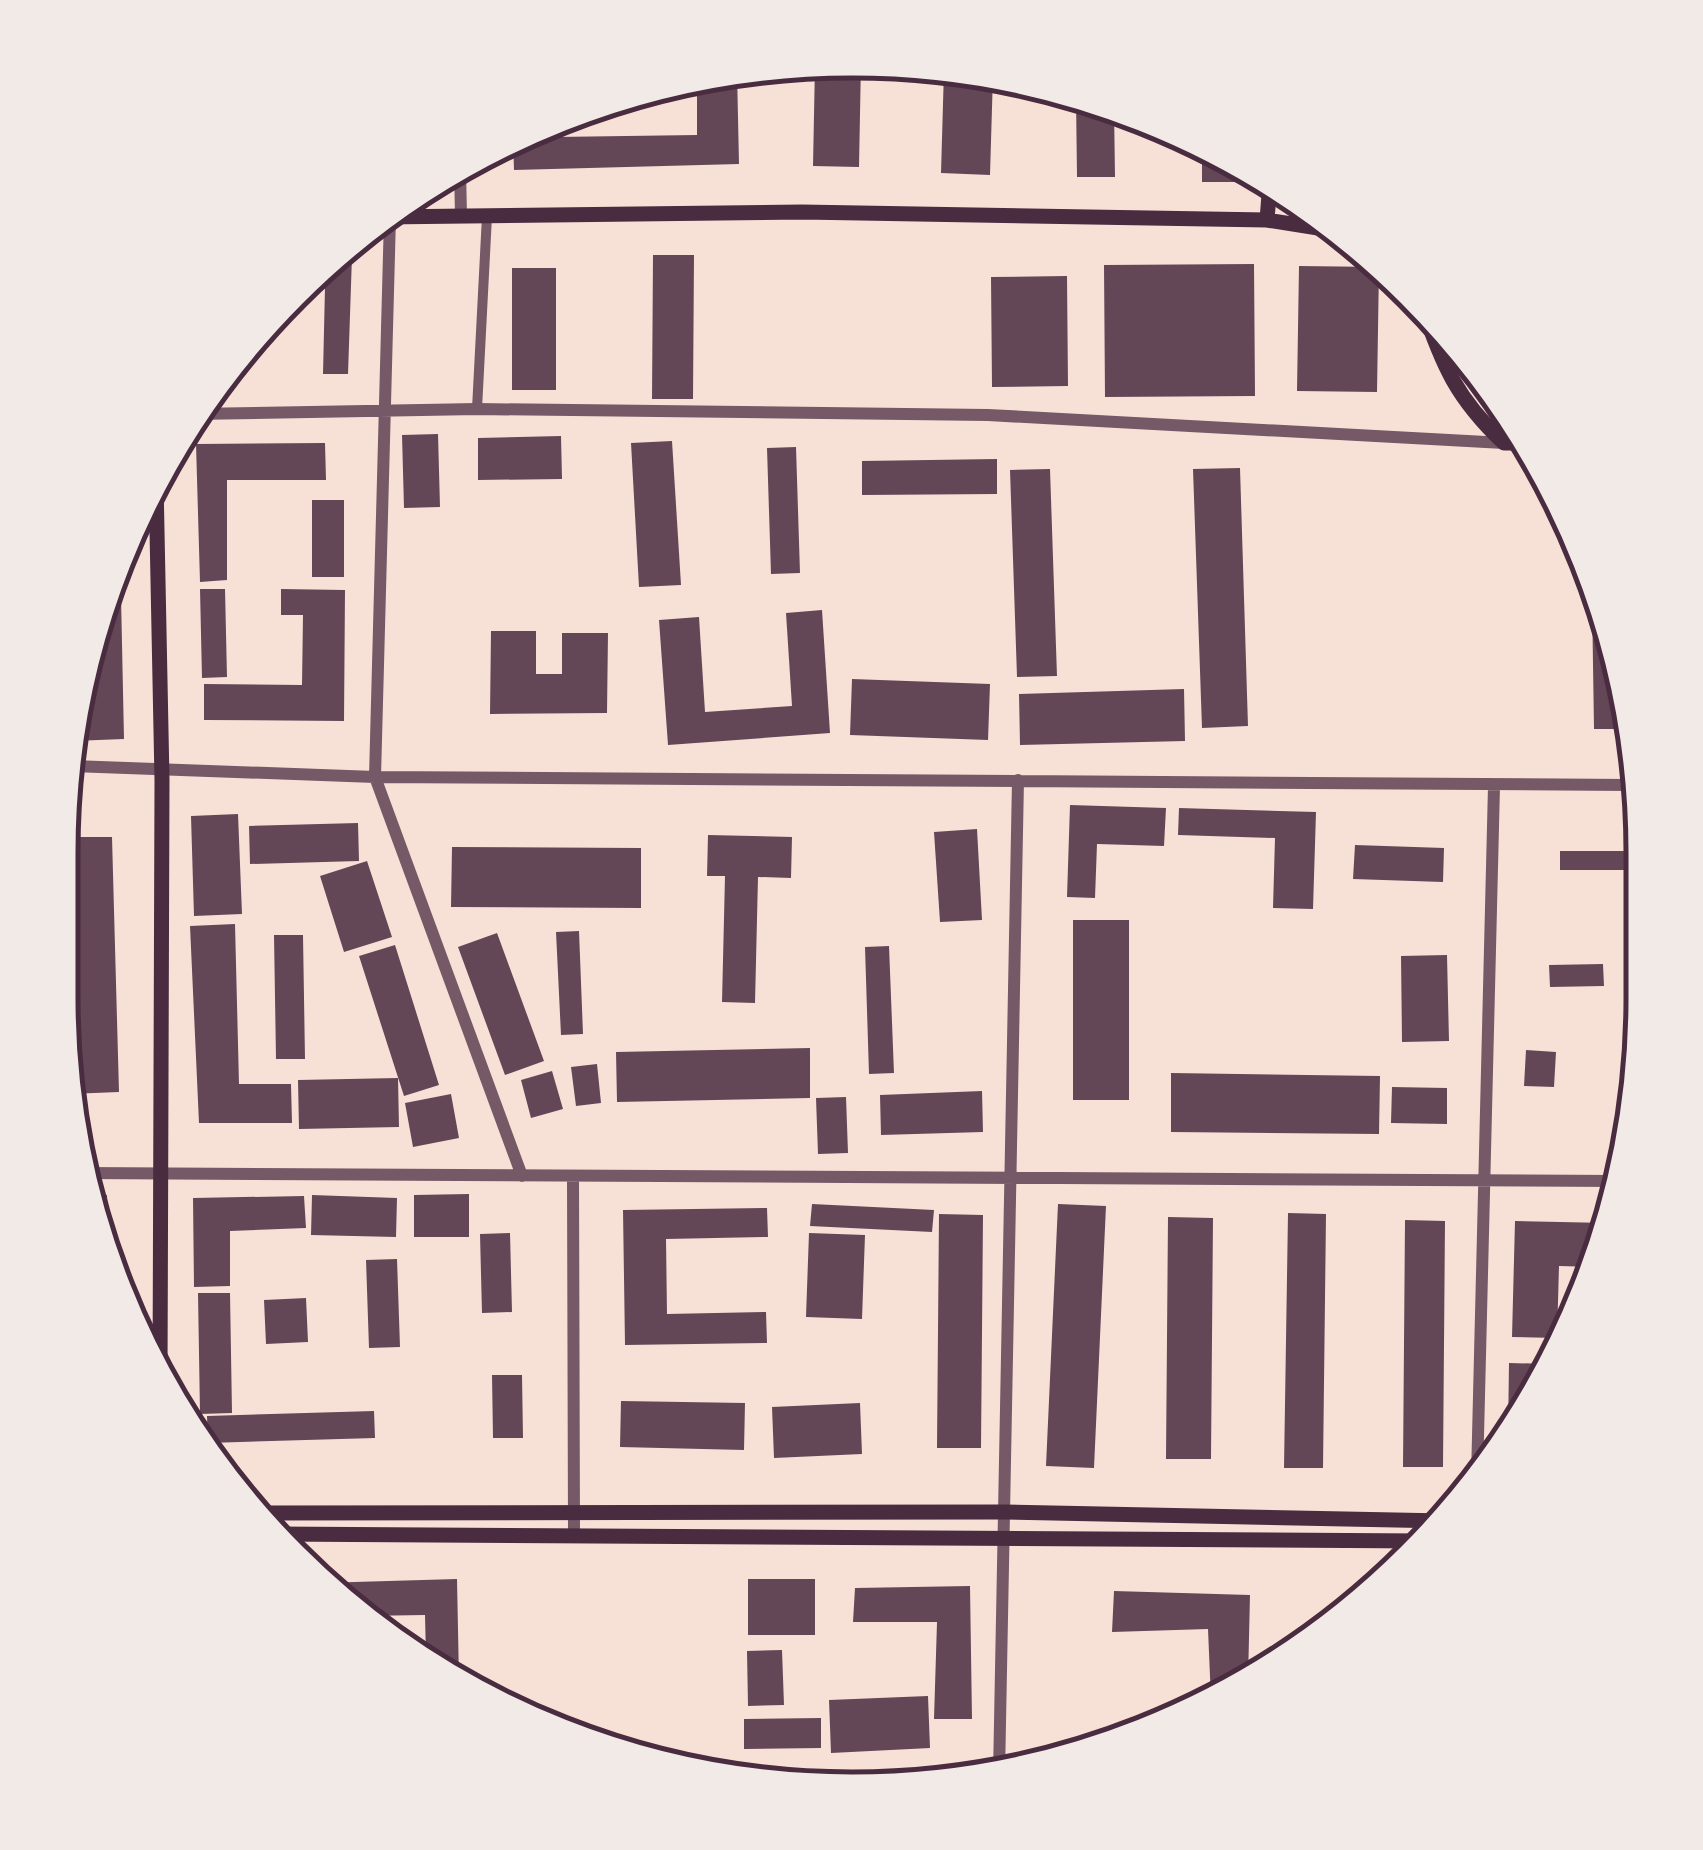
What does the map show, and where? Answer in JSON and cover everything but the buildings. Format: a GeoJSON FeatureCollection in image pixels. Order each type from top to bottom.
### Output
{"type":"FeatureCollection","features":[{"type":"Feature","properties":{"kind":"main road"},"geometry":{"type":"LineString","coordinates":[[1267,220],[1269,200]]}},
{"type":"Feature","properties":{"kind":"main road"},"geometry":{"type":"LineString","coordinates":[[409,217],[802,212],[1267,220],[1308,226]]}},
{"type":"Feature","properties":{"kind":"main road"},"geometry":{"type":"LineString","coordinates":[[1435,343],[1442,366],[1470,410],[1509,443]]}},
{"type":"Feature","properties":{"kind":"main road"},"geometry":{"type":"LineString","coordinates":[[157,510],[162,768],[160,1346]]}},
{"type":"Feature","properties":{"kind":"main road"},"geometry":{"type":"LineString","coordinates":[[274,1513],[1005,1512],[1423,1520]]}},
{"type":"Feature","properties":{"kind":"main road"},"geometry":{"type":"LineString","coordinates":[[293,1534],[1005,1535],[1404,1541]]}},
{"type":"Feature","properties":{"kind":"street"},"geometry":{"type":"LineString","coordinates":[[460,184],[460,216]]}},
{"type":"Feature","properties":{"kind":"street"},"geometry":{"type":"LineString","coordinates":[[477,409],[487,216]]}},
{"type":"Feature","properties":{"kind":"street"},"geometry":{"type":"LineString","coordinates":[[387,232],[375,777],[522,1176]]}},
{"type":"Feature","properties":{"kind":"street"},"geometry":{"type":"LineString","coordinates":[[213,414],[477,409],[988,415],[1504,443]]}},
{"type":"Feature","properties":{"kind":"street"},"geometry":{"type":"LineString","coordinates":[[82,766],[375,777],[1622,785]]}},
{"type":"Feature","properties":{"kind":"street"},"geometry":{"type":"LineString","coordinates":[[999,1758],[1018,780]]}},
{"type":"Feature","properties":{"kind":"street"},"geometry":{"type":"LineString","coordinates":[[1478,1453],[1494,786]]}},
{"type":"Feature","properties":{"kind":"street"},"geometry":{"type":"LineString","coordinates":[[98,1173],[1603,1181]]}},
{"type":"Feature","properties":{"kind":"street"},"geometry":{"type":"LineString","coordinates":[[573,1176],[574,1533]]}}]}
